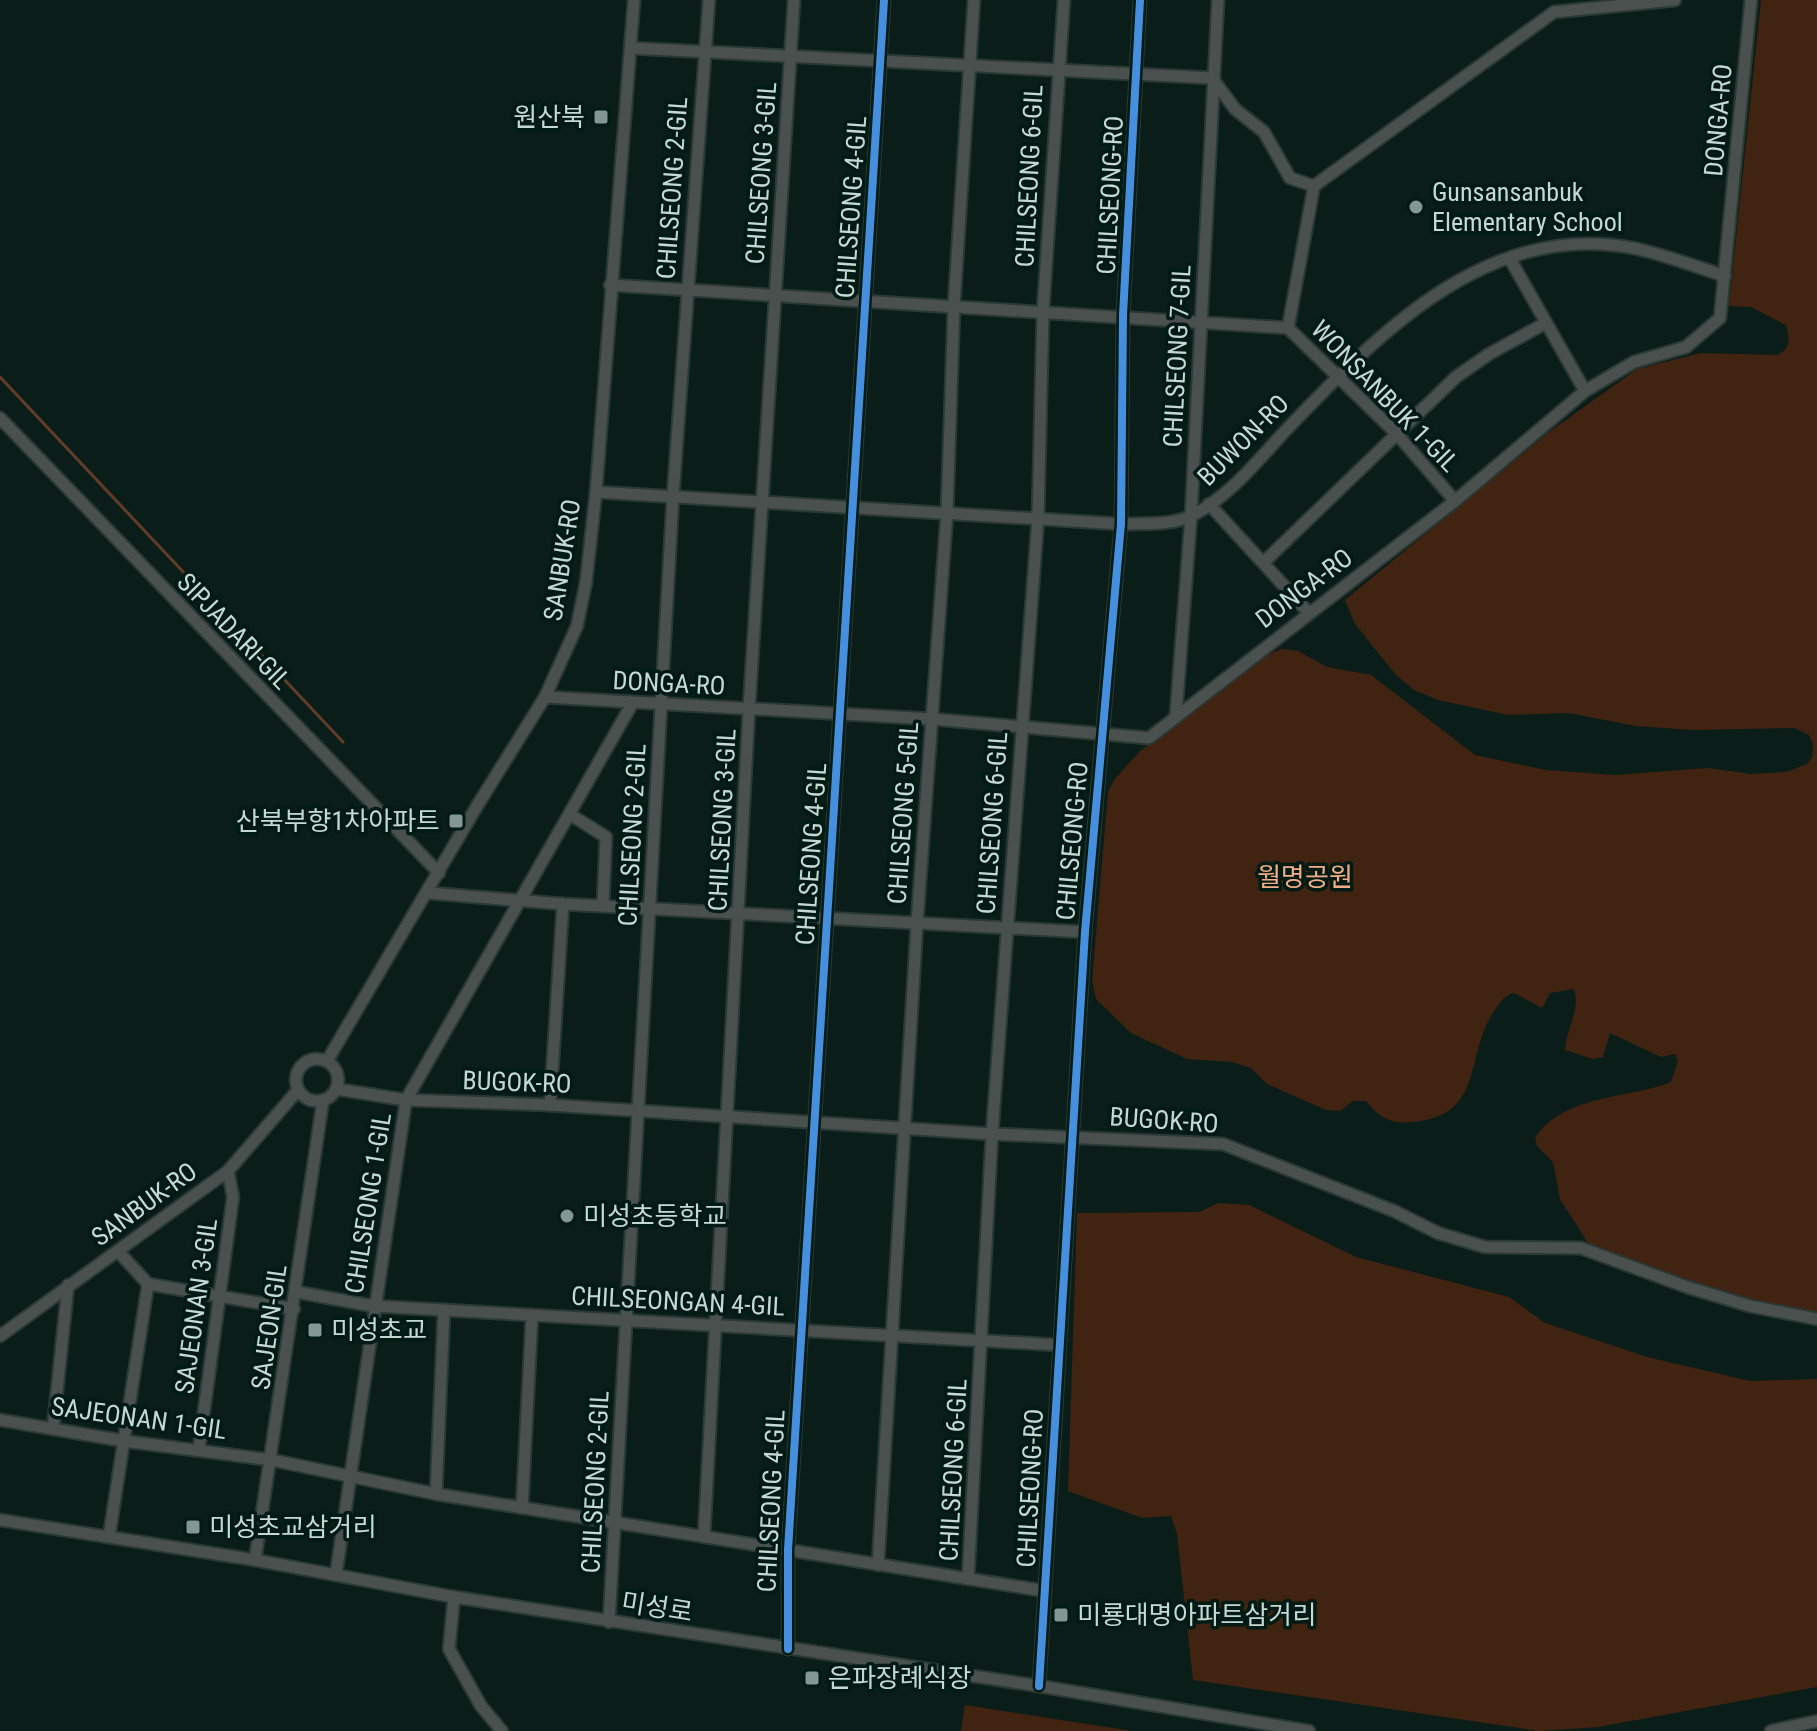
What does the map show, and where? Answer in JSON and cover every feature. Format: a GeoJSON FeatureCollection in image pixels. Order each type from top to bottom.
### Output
{"type":"FeatureCollection","features":[{"type":"Feature","properties":{"kind":"street","name":"SANBUK-RO"},"geometry":{"type":"LineString","coordinates":[[327,1061],[545,697],[577,626],[586,582],[596,492],[634,0]]}},
{"type":"Feature","properties":{"kind":"street","name":"CHILSEONG 2-GIL"},"geometry":{"type":"LineString","coordinates":[[609,1622],[673,496],[709,0]]}},
{"type":"Feature","properties":{"kind":"street","name":"CHILSEONG 3-GIL"},"geometry":{"type":"LineString","coordinates":[[704,1537],[749,709],[794,0]]}},
{"type":"Feature","properties":{"kind":"street","name":"CHILSEONG 4-GIL"},"geometry":{"type":"LineString","coordinates":[[788,1649],[788,1550],[884,0]]}},
{"type":"Feature","properties":{"kind":"street","name":"CHILSEONG 5-GIL"},"geometry":{"type":"LineString","coordinates":[[878,1565],[917,923],[947,512],[954,305],[974,0]]}},
{"type":"Feature","properties":{"kind":"street","name":"CHILSEONG 6-GIL"},"geometry":{"type":"LineString","coordinates":[[968,1579],[992,1134],[1038,518],[1043,311],[1064,0]]}},
{"type":"Feature","properties":{"kind":"street","name":"CHILSEONG-RO"},"geometry":{"type":"LineString","coordinates":[[1039,1686],[1085,932],[1121,524],[1123,315],[1140,0]]}},
{"type":"Feature","properties":{"kind":"street","name":"CHILSEONG 7-GIL"},"geometry":{"type":"LineString","coordinates":[[1176,714],[1191,516],[1218,0]]}},
{"type":"Feature","properties":{"kind":"street"},"geometry":{"type":"LineString","coordinates":[[1288,328],[1314,186],[1554,12],[1675,0]]}},
{"type":"Feature","properties":{"kind":"street","name":"DONGA-RO"},"geometry":{"type":"LineString","coordinates":[[545,697],[932,719],[1149,738],[1176,714],[1455,501],[1585,391],[1634,362],[1686,347],[1720,318],[1751,0]]}},
{"type":"Feature","properties":{"kind":"street"},"geometry":{"type":"LineString","coordinates":[[631,48],[703,52]]}},
{"type":"Feature","properties":{"kind":"street","name":"CHILSEONG 3-GIL"},"geometry":{"type":"LineString","coordinates":[[703,52],[881,61]]}},
{"type":"Feature","properties":{"kind":"street"},"geometry":{"type":"LineString","coordinates":[[881,61],[970,65]]}},
{"type":"Feature","properties":{"kind":"street","name":"CHILSEONG 6-GIL"},"geometry":{"type":"LineString","coordinates":[[970,65],[1136,74]]}},
{"type":"Feature","properties":{"kind":"street"},"geometry":{"type":"LineString","coordinates":[[1136,74],[1212,78],[1235,109],[1264,132],[1290,178],[1314,186]]}},
{"type":"Feature","properties":{"kind":"street","name":"BUWON-RO"},"geometry":{"type":"LineString","coordinates":[[596,492],[1121,524],[1163,523],[1191,516],[1230,489],[1387,328],[1436,292],[1472,272],[1547,248],[1604,246],[1637,249],[1725,276]]}},
{"type":"Feature","properties":{"kind":"street"},"geometry":{"type":"LineString","coordinates":[[1510,259],[1544,324],[1585,391]]}},
{"type":"Feature","properties":{"kind":"street","name":"WONSANBUK 1-GIL"},"geometry":{"type":"LineString","coordinates":[[610,285],[1123,315],[1288,328],[1396,433],[1455,501]]}},
{"type":"Feature","properties":{"kind":"street"},"geometry":{"type":"LineString","coordinates":[[1264,562],[1456,377],[1489,354],[1544,324]]}},
{"type":"Feature","properties":{"kind":"street","name":"SIPJADARI-GIL"},"geometry":{"type":"LineString","coordinates":[[0,418],[439,873]]}},
{"type":"Feature","properties":{"kind":"street"},"geometry":{"type":"LineString","coordinates":[[1209,504],[1308,612]]}},
{"type":"Feature","properties":{"kind":"street","name":"CHILSEONG 1-GIL"},"geometry":{"type":"LineString","coordinates":[[336,1574],[373,1306],[406,1100],[632,704]]}},
{"type":"Feature","properties":{"kind":"street"},"geometry":{"type":"LineString","coordinates":[[571,815],[606,837],[603,904]]}},
{"type":"Feature","properties":{"kind":"street"},"geometry":{"type":"LineString","coordinates":[[429,893],[563,904],[649,906],[1085,932]]}},
{"type":"Feature","properties":{"kind":"street"},"geometry":{"type":"LineString","coordinates":[[550,1105],[563,904]]}},
{"type":"Feature","properties":{"kind":"street"},"geometry":{"type":"LineString","coordinates":[[318,1058],[327,1061],[338,1075],[336,1089],[323,1100],[306,1098],[298,1090],[296,1073],[304,1062],[318,1058]]}},
{"type":"Feature","properties":{"kind":"street","name":"BUGOK-RO"},"geometry":{"type":"LineString","coordinates":[[336,1089],[406,1100],[550,1105],[992,1134],[1223,1144],[1394,1211],[1438,1233],[1485,1247],[1581,1248],[1687,1287],[1817,1319]]}},
{"type":"Feature","properties":{"kind":"street","name":"SANBUK-RO"},"geometry":{"type":"LineString","coordinates":[[0,1336],[228,1171],[298,1090]]}},
{"type":"Feature","properties":{"kind":"street","name":"SAJEON-GIL"},"geometry":{"type":"LineString","coordinates":[[255,1560],[323,1100]]}},
{"type":"Feature","properties":{"kind":"street","name":"SAJEONAN 3-GIL"},"geometry":{"type":"LineString","coordinates":[[199,1448],[233,1197],[228,1171]]}},
{"type":"Feature","properties":{"kind":"street"},"geometry":{"type":"LineString","coordinates":[[118,1251],[148,1284],[294,1309]]}},
{"type":"Feature","properties":{"kind":"street"},"geometry":{"type":"LineString","coordinates":[[109,1537],[148,1284]]}},
{"type":"Feature","properties":{"kind":"street"},"geometry":{"type":"LineString","coordinates":[[53,1429],[68,1285]]}},
{"type":"Feature","properties":{"kind":"street","name":"CHILSEONGAN 4-GIL"},"geometry":{"type":"LineString","coordinates":[[297,1292],[373,1306],[1058,1345]]}},
{"type":"Feature","properties":{"kind":"street"},"geometry":{"type":"LineString","coordinates":[[436,1494],[444,1310]]}},
{"type":"Feature","properties":{"kind":"street"},"geometry":{"type":"LineString","coordinates":[[522,1508],[532,1315]]}},
{"type":"Feature","properties":{"kind":"street","name":"SAJEONAN 1-GIL"},"geometry":{"type":"LineString","coordinates":[[0,1420],[124,1441],[199,1448],[351,1475],[436,1494],[1045,1591]]}},
{"type":"Feature","properties":{"kind":"street","name":"미성로"},"geometry":{"type":"LineString","coordinates":[[0,1520],[255,1560],[609,1622],[1039,1686],[1309,1731]]}},
{"type":"Feature","properties":{"kind":"street"},"geometry":{"type":"LineString","coordinates":[[454,1597],[449,1649],[481,1706],[502,1731]]}},
{"type":"Feature","properties":{"kind":"street"},"geometry":{"type":"LineString","coordinates":[[1771,1731],[1817,1721]]}},
{"type":"Feature","properties":{"kind":"green space","name":"월명공원"},"geometry":{"type":"Polygon","coordinates":[[[1761,0],[1817,0],[1817,1315],[1734,1297],[1593,1251],[1560,1199],[1553,1162],[1537,1146],[1535,1138],[1547,1124],[1579,1105],[1671,1082],[1678,1061],[1675,1054],[1661,1057],[1610,1033],[1603,1057],[1593,1059],[1565,1050],[1576,1004],[1574,989],[1550,993],[1542,1008],[1514,993],[1506,997],[1486,1026],[1470,1080],[1453,1108],[1436,1117],[1398,1122],[1386,1119],[1366,1101],[1353,1101],[1340,1111],[1326,1110],[1267,1084],[1251,1068],[1232,1062],[1187,1059],[1131,1033],[1096,999],[1092,981],[1108,792],[1114,780],[1139,752],[1261,656],[1282,649],[1298,651],[1327,667],[1371,675],[1475,755],[1546,770],[1614,775],[1708,768],[1751,774],[1786,772],[1807,764],[1812,757],[1813,744],[1809,735],[1795,728],[1692,730],[1636,726],[1568,713],[1508,715],[1438,700],[1414,690],[1396,675],[1355,624],[1345,600],[1549,432],[1637,369],[1701,353],[1777,355],[1785,350],[1789,339],[1786,325],[1751,307],[1729,306],[1761,0]]]}},
{"type":"Feature","properties":{"kind":"green space"},"geometry":{"type":"Polygon","coordinates":[[[1219,1203],[1249,1205],[1356,1257],[1509,1297],[1545,1323],[1647,1357],[1750,1381],[1817,1379],[1817,1687],[1598,1727],[1539,1731],[1193,1680],[1177,1534],[1171,1516],[1142,1518],[1068,1491],[1077,1213],[1199,1212],[1219,1203]]]}},
{"type":"Feature","properties":{"kind":"green space"},"geometry":{"type":"Polygon","coordinates":[[[965,1705],[1133,1731],[961,1731],[965,1705]]]}},
{"type":"Feature","properties":{"kind":"waterway"},"geometry":{"type":"LineString","coordinates":[[0,377],[343,742]]}},
{"type":"Feature","properties":{"kind":"cycle path"},"geometry":{"type":"LineString","coordinates":[[788,1649],[788,1550],[884,0]]}},
{"type":"Feature","properties":{"kind":"cycle path"},"geometry":{"type":"LineString","coordinates":[[1039,1686],[1085,932],[1121,524],[1123,315],[1140,0]]}},
{"type":"Feature","properties":{"kind":"place","name":"원산북"},"geometry":{"type":"Point","coordinates":[601,117]}},
{"type":"Feature","properties":{"kind":"place","name":"Gunsansanbuk Elementary School"},"geometry":{"type":"Point","coordinates":[1416,207]}},
{"type":"Feature","properties":{"kind":"place","name":"산북부향1차아파트"},"geometry":{"type":"Point","coordinates":[456,821]}},
{"type":"Feature","properties":{"kind":"place","name":"미성초등학교"},"geometry":{"type":"Point","coordinates":[567,1216]}},
{"type":"Feature","properties":{"kind":"place","name":"미성초교"},"geometry":{"type":"Point","coordinates":[315,1330]}},
{"type":"Feature","properties":{"kind":"place","name":"미성초교삼거리"},"geometry":{"type":"Point","coordinates":[193,1527]}},
{"type":"Feature","properties":{"kind":"place","name":"미룡대명아파트삼거리"},"geometry":{"type":"Point","coordinates":[1061,1615]}},
{"type":"Feature","properties":{"kind":"place","name":"은파장례식장"},"geometry":{"type":"Point","coordinates":[812,1678]}}]}
